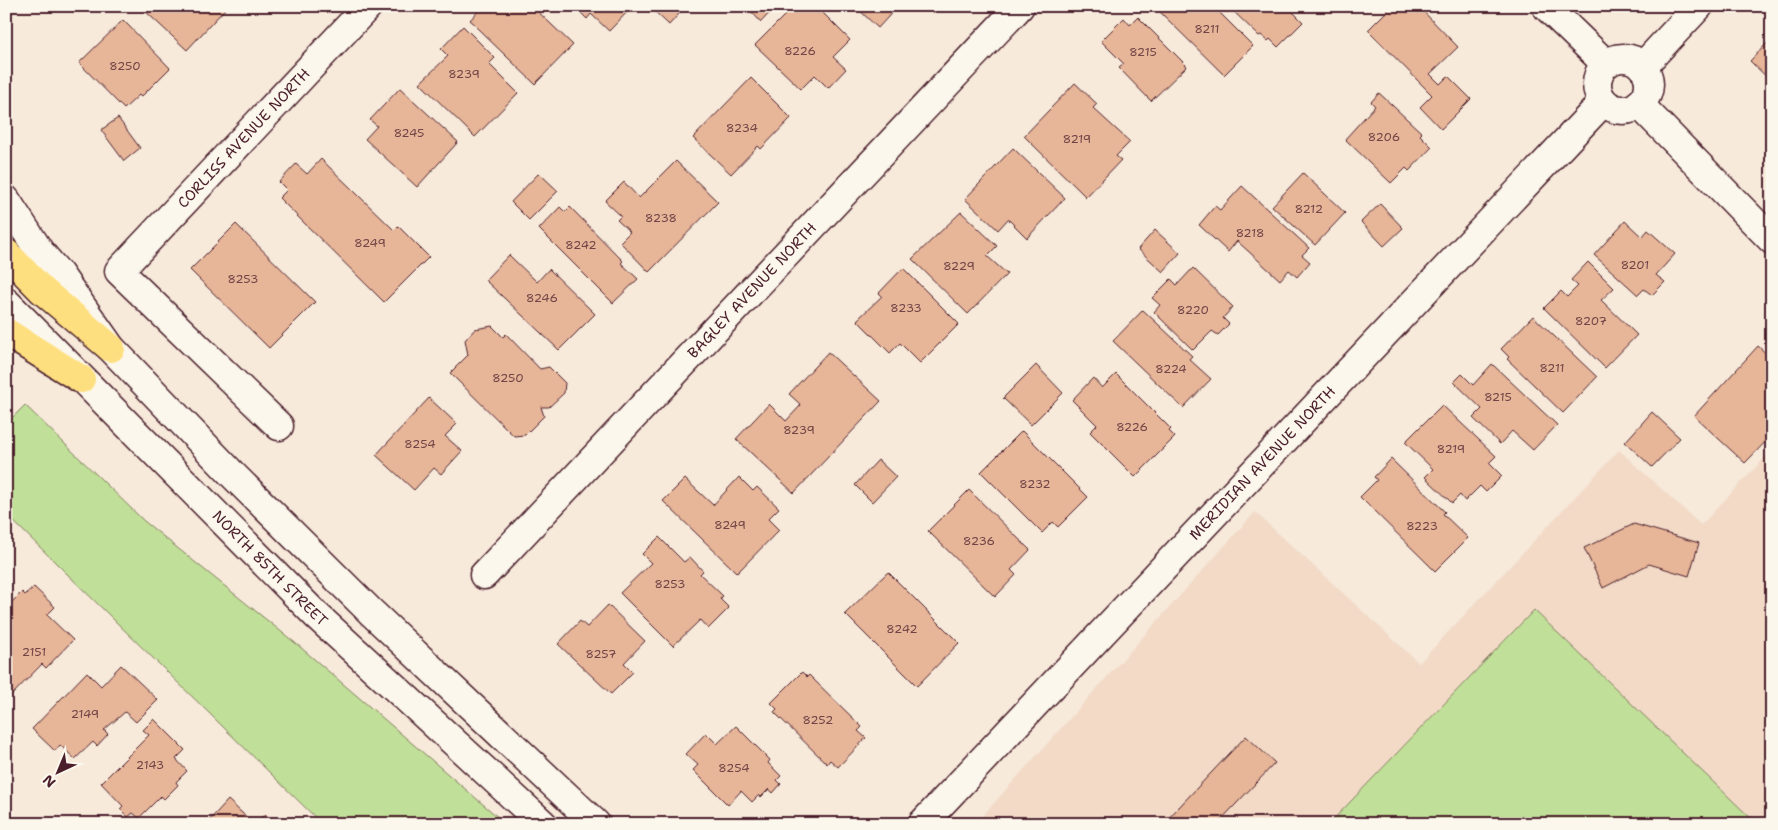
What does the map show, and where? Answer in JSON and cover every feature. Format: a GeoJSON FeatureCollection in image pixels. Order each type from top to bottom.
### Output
{"type":"FeatureCollection","features":[{"type":"Feature","properties":{"kind":"highway"},"geometry":{"type":"LineString","coordinates":[[6,254],[42,290],[111,348]]}},
{"type":"Feature","properties":{"kind":"highway"},"geometry":{"type":"LineString","coordinates":[[6,332],[81,379]]}},
{"type":"Feature","properties":{"kind":"street","name":"CORLISS AVENUE NORTH"},"geometry":{"type":"LineString","coordinates":[[280,426],[119,271],[368,6]]}},
{"type":"Feature","properties":{"kind":"street","name":"BAGLEY AVENUE NORTH"},"geometry":{"type":"LineString","coordinates":[[484,575],[1020,6]]}},
{"type":"Feature","properties":{"kind":"street"},"geometry":{"type":"LineString","coordinates":[[1546,6],[1606,64]]}},
{"type":"Feature","properties":{"kind":"street"},"geometry":{"type":"LineString","coordinates":[[1642,66],[1699,6]]}},
{"type":"Feature","properties":{"kind":"street"},"geometry":{"type":"LineString","coordinates":[[1622,58],[1632,60],[1642,66],[1648,79],[1649,88],[1639,104],[1628,110],[1620,111],[1603,102],[1597,88],[1597,80],[1606,64],[1622,58]]}},
{"type":"Feature","properties":{"kind":"street","name":"MERIDIAN AVENUE NORTH"},"geometry":{"type":"LineString","coordinates":[[922,824],[1603,102]]}},
{"type":"Feature","properties":{"kind":"street"},"geometry":{"type":"LineString","coordinates":[[1639,104],[1772,240]]}},
{"type":"Feature","properties":{"kind":"street"},"geometry":{"type":"LineString","coordinates":[[6,200],[40,252],[59,274],[111,348],[233,475],[371,612],[596,824]]}},
{"type":"Feature","properties":{"kind":"street","name":"NORTH 85TH STREET"},"geometry":{"type":"LineString","coordinates":[[6,302],[316,615],[543,824]]}},
{"type":"Feature","properties":{"kind":"shaded area"},"geometry":{"type":"Polygon","coordinates":[[[1619,450],[1701,525],[1772,450],[1772,824],[975,824],[1255,512],[1419,663],[1619,450]]]}},
{"type":"Feature","properties":{"kind":"green space"},"geometry":{"type":"Polygon","coordinates":[[[25,405],[144,521],[299,646],[506,824],[322,824],[6,514],[6,424],[25,405]]]}},
{"type":"Feature","properties":{"kind":"green space"},"geometry":{"type":"Polygon","coordinates":[[[1534,610],[1757,824],[1329,824],[1534,610]]]}},
{"type":"Feature","properties":{"kind":"building"},"geometry":{"type":"Polygon","coordinates":[[[149,6],[222,6],[225,9],[187,50],[145,11],[149,6]]]}},
{"type":"Feature","properties":{"kind":"building"},"geometry":{"type":"Polygon","coordinates":[[[483,6],[491,11],[495,6],[532,6],[573,45],[535,84],[470,20],[483,6]]]}},
{"type":"Feature","properties":{"kind":"building"},"geometry":{"type":"Polygon","coordinates":[[[574,6],[633,6],[609,31],[591,14],[587,19],[574,6]]]}},
{"type":"Feature","properties":{"kind":"building"},"geometry":{"type":"Polygon","coordinates":[[[649,6],[686,6],[669,25],[649,6]]]}},
{"type":"Feature","properties":{"kind":"building"},"geometry":{"type":"Polygon","coordinates":[[[746,6],[776,6],[761,22],[746,6]]]}},
{"type":"Feature","properties":{"kind":"building"},"geometry":{"type":"Polygon","coordinates":[[[794,6],[816,6],[850,40],[833,57],[846,69],[828,88],[815,75],[801,89],[755,45],[794,6]]]}},
{"type":"Feature","properties":{"kind":"building"},"geometry":{"type":"Polygon","coordinates":[[[855,6],[898,6],[878,28],[855,6]]]}},
{"type":"Feature","properties":{"kind":"building"},"geometry":{"type":"Polygon","coordinates":[[[1159,6],[1213,6],[1253,46],[1224,75],[1160,12],[1163,9],[1159,6]]]}},
{"type":"Feature","properties":{"kind":"building"},"geometry":{"type":"Polygon","coordinates":[[[1228,6],[1287,6],[1303,22],[1278,47],[1270,39],[1268,41],[1261,35],[1259,36],[1228,6]]]}},
{"type":"Feature","properties":{"kind":"building"},"geometry":{"type":"Polygon","coordinates":[[[1392,6],[1418,6],[1458,47],[1430,74],[1440,84],[1448,76],[1471,99],[1441,129],[1420,107],[1432,95],[1368,30],[1392,6]]]}},
{"type":"Feature","properties":{"kind":"building"},"geometry":{"type":"Polygon","coordinates":[[[1138,17],[1187,66],[1151,101],[1119,68],[1124,64],[1101,41],[1124,18],[1130,25],[1138,17]]]}},
{"type":"Feature","properties":{"kind":"building"},"geometry":{"type":"Polygon","coordinates":[[[123,20],[170,68],[141,97],[139,95],[124,109],[79,63],[123,20]]]}},
{"type":"Feature","properties":{"kind":"building"},"geometry":{"type":"Polygon","coordinates":[[[463,26],[495,58],[489,64],[518,93],[475,137],[420,83],[448,56],[441,49],[463,26]]]}},
{"type":"Feature","properties":{"kind":"building"},"geometry":{"type":"Polygon","coordinates":[[[1772,38],[1772,82],[1750,61],[1772,38]]]}},
{"type":"Feature","properties":{"kind":"building"},"geometry":{"type":"Polygon","coordinates":[[[751,78],[791,118],[761,149],[758,146],[731,174],[693,138],[751,78]]]}},
{"type":"Feature","properties":{"kind":"building"},"geometry":{"type":"Polygon","coordinates":[[[1075,83],[1097,104],[1093,108],[1130,142],[1116,156],[1121,160],[1086,197],[1024,136],[1075,83]]]}},
{"type":"Feature","properties":{"kind":"building"},"geometry":{"type":"Polygon","coordinates":[[[400,88],[458,142],[417,187],[365,139],[377,126],[370,120],[400,88]]]}},
{"type":"Feature","properties":{"kind":"building"},"geometry":{"type":"Polygon","coordinates":[[[1379,93],[1422,133],[1420,135],[1432,147],[1409,171],[1406,168],[1391,183],[1345,139],[1375,106],[1371,102],[1379,93]]]}},
{"type":"Feature","properties":{"kind":"building"},"geometry":{"type":"Polygon","coordinates":[[[118,118],[140,148],[124,161],[101,130],[118,118]]]}},
{"type":"Feature","properties":{"kind":"building"},"geometry":{"type":"Polygon","coordinates":[[[1013,148],[1065,198],[1027,238],[1008,219],[998,230],[965,199],[1013,148]]]}},
{"type":"Feature","properties":{"kind":"building"},"geometry":{"type":"Polygon","coordinates":[[[321,159],[394,230],[398,226],[429,257],[384,302],[279,198],[287,190],[279,182],[296,164],[307,174],[321,159]]]}},
{"type":"Feature","properties":{"kind":"building"},"geometry":{"type":"Polygon","coordinates":[[[676,161],[718,202],[649,272],[620,242],[630,232],[617,220],[621,216],[605,201],[624,182],[639,198],[676,161]]]}},
{"type":"Feature","properties":{"kind":"building"},"geometry":{"type":"Polygon","coordinates":[[[539,173],[558,191],[529,220],[511,202],[539,173]]]}},
{"type":"Feature","properties":{"kind":"building"},"geometry":{"type":"Polygon","coordinates":[[[1303,173],[1345,213],[1315,245],[1272,206],[1303,173]]]}},
{"type":"Feature","properties":{"kind":"building"},"geometry":{"type":"Polygon","coordinates":[[[1242,186],[1309,248],[1302,255],[1310,262],[1297,277],[1289,270],[1280,280],[1237,241],[1228,252],[1199,225],[1215,206],[1220,210],[1242,186]]]}},
{"type":"Feature","properties":{"kind":"building"},"geometry":{"type":"Polygon","coordinates":[[[1380,204],[1403,228],[1384,246],[1361,222],[1380,204]]]}},
{"type":"Feature","properties":{"kind":"building"},"geometry":{"type":"Polygon","coordinates":[[[560,207],[565,212],[570,207],[638,279],[613,303],[539,229],[560,207]]]}},
{"type":"Feature","properties":{"kind":"building"},"geometry":{"type":"Polygon","coordinates":[[[961,212],[997,246],[987,256],[1007,274],[968,314],[912,259],[961,212]]]}},
{"type":"Feature","properties":{"kind":"building"},"geometry":{"type":"Polygon","coordinates":[[[1625,221],[1642,237],[1648,230],[1675,254],[1656,275],[1665,282],[1652,295],[1644,289],[1638,295],[1594,255],[1625,221]]]}},
{"type":"Feature","properties":{"kind":"building"},"geometry":{"type":"Polygon","coordinates":[[[236,224],[315,302],[269,348],[190,270],[236,224]]]}},
{"type":"Feature","properties":{"kind":"building"},"geometry":{"type":"Polygon","coordinates":[[[1155,230],[1180,253],[1163,272],[1138,249],[1155,230]]]}},
{"type":"Feature","properties":{"kind":"building"},"geometry":{"type":"Polygon","coordinates":[[[509,255],[537,282],[549,269],[595,314],[559,350],[485,280],[509,255]]]}},
{"type":"Feature","properties":{"kind":"building"},"geometry":{"type":"Polygon","coordinates":[[[1588,262],[1614,288],[1601,300],[1637,335],[1605,368],[1544,308],[1561,291],[1567,297],[1578,286],[1571,280],[1588,262]]]}},
{"type":"Feature","properties":{"kind":"building"},"geometry":{"type":"Polygon","coordinates":[[[903,268],[959,324],[920,363],[900,343],[890,353],[857,320],[882,296],[879,293],[903,268]]]}},
{"type":"Feature","properties":{"kind":"building"},"geometry":{"type":"Polygon","coordinates":[[[1193,268],[1233,307],[1223,318],[1229,324],[1218,335],[1212,331],[1193,350],[1154,312],[1160,305],[1152,298],[1171,279],[1177,285],[1193,268]]]}},
{"type":"Feature","properties":{"kind":"building"},"geometry":{"type":"Polygon","coordinates":[[[1143,310],[1192,356],[1189,359],[1211,379],[1183,408],[1113,341],[1143,310]]]}},
{"type":"Feature","properties":{"kind":"building"},"geometry":{"type":"Polygon","coordinates":[[[1533,316],[1597,377],[1563,413],[1507,359],[1509,357],[1501,349],[1533,316]]]}},
{"type":"Feature","properties":{"kind":"building"},"geometry":{"type":"Polygon","coordinates":[[[492,326],[503,337],[506,334],[540,369],[549,367],[565,383],[564,393],[549,407],[541,407],[544,416],[525,435],[514,436],[450,373],[468,355],[465,340],[475,329],[492,326]]]}},
{"type":"Feature","properties":{"kind":"building"},"geometry":{"type":"Polygon","coordinates":[[[1758,346],[1772,359],[1772,435],[1745,463],[1694,416],[1758,346]]]}},
{"type":"Feature","properties":{"kind":"building"},"geometry":{"type":"Polygon","coordinates":[[[828,352],[881,401],[794,493],[736,439],[769,404],[786,421],[801,405],[789,394],[828,352]]]}},
{"type":"Feature","properties":{"kind":"building"},"geometry":{"type":"Polygon","coordinates":[[[1492,364],[1557,425],[1533,450],[1512,431],[1500,444],[1473,418],[1482,409],[1454,382],[1462,374],[1473,385],[1492,364]]]}},
{"type":"Feature","properties":{"kind":"building"},"geometry":{"type":"Polygon","coordinates":[[[1036,365],[1063,393],[1031,425],[1003,398],[1036,365]]]}},
{"type":"Feature","properties":{"kind":"building"},"geometry":{"type":"Polygon","coordinates":[[[1116,374],[1171,429],[1169,431],[1175,437],[1135,477],[1090,432],[1097,425],[1072,400],[1093,378],[1102,388],[1116,374]]]}},
{"type":"Feature","properties":{"kind":"building"},"geometry":{"type":"Polygon","coordinates":[[[429,398],[457,424],[445,436],[462,451],[441,474],[434,468],[414,490],[376,455],[429,398]]]}},
{"type":"Feature","properties":{"kind":"building"},"geometry":{"type":"Polygon","coordinates":[[[1442,405],[1496,456],[1489,463],[1502,476],[1486,492],[1480,486],[1465,501],[1460,495],[1452,503],[1425,477],[1433,469],[1405,442],[1442,405]]]}},
{"type":"Feature","properties":{"kind":"building"},"geometry":{"type":"Polygon","coordinates":[[[1652,412],[1680,438],[1652,467],[1625,442],[1652,412]]]}},
{"type":"Feature","properties":{"kind":"building"},"geometry":{"type":"Polygon","coordinates":[[[1022,431],[1088,497],[1058,527],[1053,522],[1042,533],[981,472],[1022,431]]]}},
{"type":"Feature","properties":{"kind":"building"},"geometry":{"type":"Polygon","coordinates":[[[1391,459],[1445,512],[1443,514],[1468,538],[1435,571],[1360,497],[1377,480],[1374,477],[1391,459]]]}},
{"type":"Feature","properties":{"kind":"building"},"geometry":{"type":"Polygon","coordinates":[[[878,460],[896,477],[872,502],[855,485],[878,460]]]}},
{"type":"Feature","properties":{"kind":"building"},"geometry":{"type":"Polygon","coordinates":[[[739,477],[753,491],[757,487],[779,508],[768,519],[779,530],[737,573],[663,501],[685,479],[713,505],[739,477]]]}},
{"type":"Feature","properties":{"kind":"building"},"geometry":{"type":"Polygon","coordinates":[[[969,490],[1030,550],[1011,570],[1016,575],[995,597],[928,531],[969,490]]]}},
{"type":"Feature","properties":{"kind":"building"},"geometry":{"type":"Polygon","coordinates":[[[1634,524],[1699,543],[1689,576],[1649,564],[1603,588],[1584,548],[1634,524]]]}},
{"type":"Feature","properties":{"kind":"building"},"geometry":{"type":"Polygon","coordinates":[[[659,537],[684,562],[690,557],[703,571],[700,574],[723,596],[720,599],[729,608],[708,629],[700,620],[673,646],[620,593],[651,563],[642,554],[659,537]]]}},
{"type":"Feature","properties":{"kind":"building"},"geometry":{"type":"Polygon","coordinates":[[[888,572],[959,643],[917,686],[845,614],[888,572]]]}},
{"type":"Feature","properties":{"kind":"building"},"geometry":{"type":"Polygon","coordinates":[[[34,587],[55,607],[47,615],[73,640],[46,668],[42,664],[6,701],[6,608],[22,592],[25,595],[34,587]]]}},
{"type":"Feature","properties":{"kind":"building"},"geometry":{"type":"Polygon","coordinates":[[[608,605],[645,641],[624,663],[633,672],[611,694],[558,644],[580,621],[587,627],[608,605]]]}},
{"type":"Feature","properties":{"kind":"building"},"geometry":{"type":"Polygon","coordinates":[[[121,665],[158,700],[136,722],[125,712],[104,730],[108,734],[97,746],[93,742],[75,759],[60,745],[55,751],[32,729],[87,672],[101,686],[121,665]]]}},
{"type":"Feature","properties":{"kind":"building"},"geometry":{"type":"Polygon","coordinates":[[[802,672],[807,677],[809,675],[862,727],[858,731],[866,738],[838,767],[830,760],[827,764],[774,712],[777,709],[771,703],[802,672]]]}},
{"type":"Feature","properties":{"kind":"building"},"geometry":{"type":"Polygon","coordinates":[[[154,719],[185,750],[176,759],[187,771],[176,782],[178,785],[164,799],[161,796],[139,818],[133,813],[128,817],[120,809],[123,806],[101,783],[149,735],[143,730],[154,719]]]}},
{"type":"Feature","properties":{"kind":"building"},"geometry":{"type":"Polygon","coordinates":[[[736,726],[770,760],[768,763],[781,776],[777,780],[781,784],[773,793],[769,789],[752,802],[741,791],[728,805],[693,770],[698,765],[686,754],[706,733],[717,744],[736,726]]]}},
{"type":"Feature","properties":{"kind":"building"},"geometry":{"type":"Polygon","coordinates":[[[1246,736],[1275,763],[1217,824],[1163,824],[1246,736]]]}},
{"type":"Feature","properties":{"kind":"building"},"geometry":{"type":"Polygon","coordinates":[[[228,800],[254,824],[206,824],[228,800]]]}},
{"type":"Feature","properties":{"kind":"building"},"geometry":{"type":"Polygon","coordinates":[[[265,814],[276,824],[255,824],[265,814]]]}}]}
